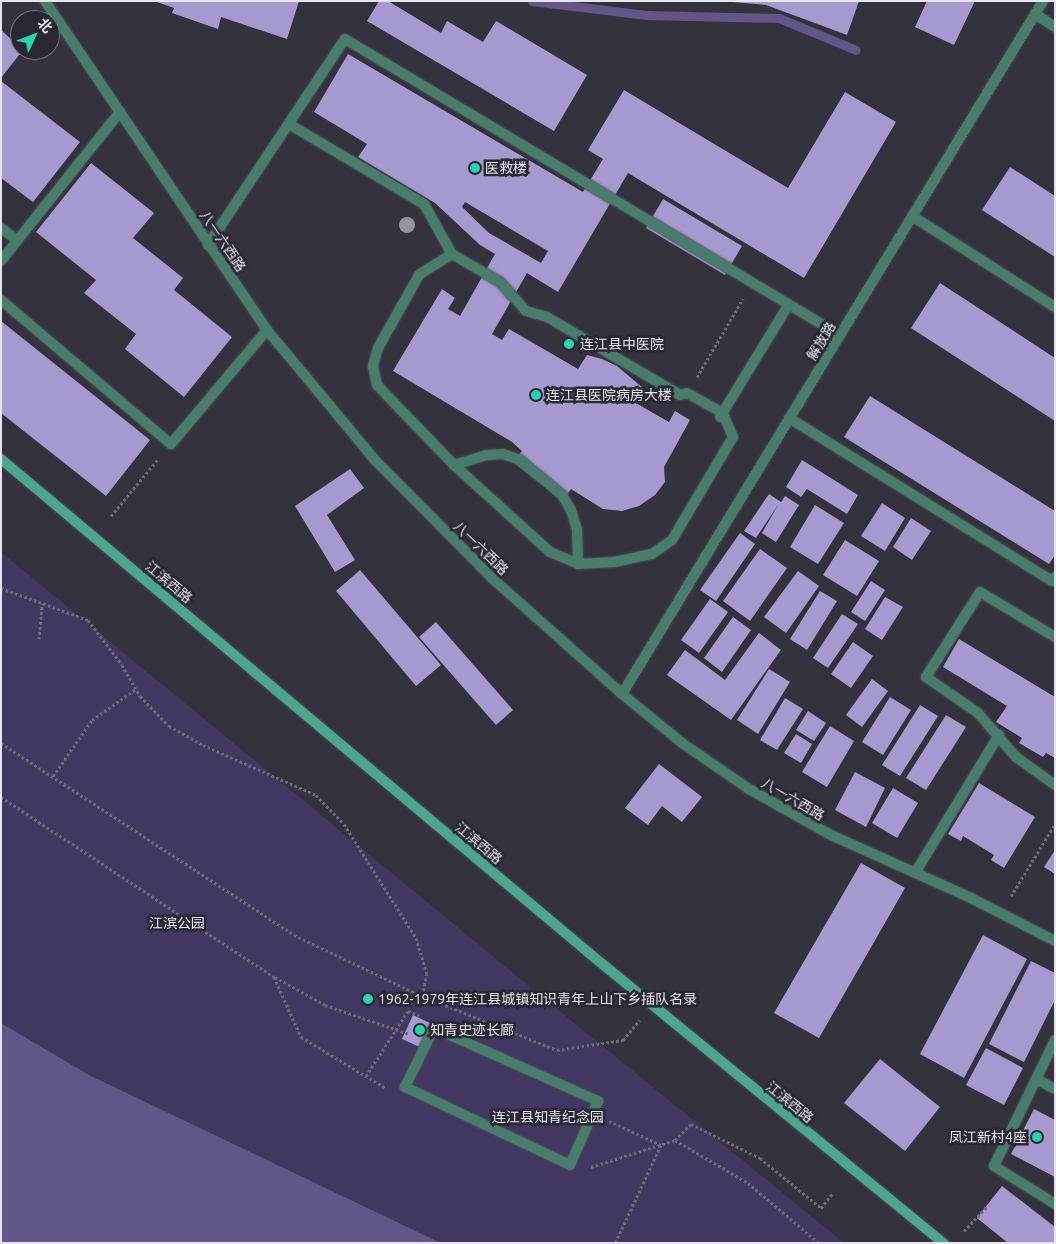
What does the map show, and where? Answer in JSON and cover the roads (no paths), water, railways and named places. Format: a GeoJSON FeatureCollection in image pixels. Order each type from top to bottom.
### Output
{"type":"FeatureCollection","features":[{"type":"Feature","properties":{"kind":"main road","name":"江滨西路"},"geometry":{"type":"LineString","coordinates":[[1,459],[604,966],[943,1243]]}},
{"type":"Feature","properties":{"kind":"street","name":"八一六西路"},"geometry":{"type":"LineString","coordinates":[[45,1],[267,330],[365,448],[412,499],[493,579],[622,694],[716,767],[793,816],[1001,913],[1055,941]]}},
{"type":"Feature","properties":{"kind":"street","name":"解放路"},"geometry":{"type":"LineString","coordinates":[[622,694],[1043,1]]}},
{"type":"Feature","properties":{"kind":"street"},"geometry":{"type":"LineString","coordinates":[[1035,14],[1055,27]]}},
{"type":"Feature","properties":{"kind":"street"},"geometry":{"type":"LineString","coordinates":[[208,245],[345,39],[753,282],[840,336]]}},
{"type":"Feature","properties":{"kind":"street"},"geometry":{"type":"LineString","coordinates":[[1,261],[120,112]]}},
{"type":"Feature","properties":{"kind":"street"},"geometry":{"type":"LineString","coordinates":[[289,124],[424,204],[452,254],[500,282],[526,311],[546,317],[680,395],[687,393],[720,417],[733,436],[672,540],[652,554],[614,562],[578,564],[550,552],[454,465],[377,385],[373,366],[378,348],[419,275],[452,254]]}},
{"type":"Feature","properties":{"kind":"street"},"geometry":{"type":"LineString","coordinates":[[912,216],[1055,307]]}},
{"type":"Feature","properties":{"kind":"street"},"geometry":{"type":"LineString","coordinates":[[1,228],[17,240]]}},
{"type":"Feature","properties":{"kind":"street"},"geometry":{"type":"LineString","coordinates":[[1,300],[171,444],[267,330]]}},
{"type":"Feature","properties":{"kind":"street"},"geometry":{"type":"LineString","coordinates":[[720,417],[789,304]]}},
{"type":"Feature","properties":{"kind":"street"},"geometry":{"type":"LineString","coordinates":[[789,418],[1052,581],[1055,577]]}},
{"type":"Feature","properties":{"kind":"street"},"geometry":{"type":"LineString","coordinates":[[454,465],[486,455],[503,454],[520,460],[562,495],[572,510],[576,530],[578,564]]}},
{"type":"Feature","properties":{"kind":"street"},"geometry":{"type":"LineString","coordinates":[[1055,637],[980,592],[926,677],[978,713],[999,735],[1016,757],[1055,785]]}},
{"type":"Feature","properties":{"kind":"street"},"geometry":{"type":"LineString","coordinates":[[915,873],[999,735]]}},
{"type":"Feature","properties":{"kind":"street"},"geometry":{"type":"LineString","coordinates":[[434,1028],[598,1100],[570,1165],[405,1087],[434,1028]]}},
{"type":"Feature","properties":{"kind":"street"},"geometry":{"type":"LineString","coordinates":[[1055,1040],[994,1166],[1055,1204]]}},
{"type":"Feature","properties":{"kind":"street"},"geometry":{"type":"LineString","coordinates":[[1036,1079],[1055,1089]]}},
{"type":"Feature","properties":{"kind":"waterway"},"geometry":{"type":"LineString","coordinates":[[532,1],[646,15],[779,18],[856,50]]}},
{"type":"Feature","properties":{"kind":"place","name":"医救楼"},"geometry":{"type":"Point","coordinates":[475,168]}},
{"type":"Feature","properties":{"kind":"place","name":"连江县中医院"},"geometry":{"type":"Point","coordinates":[569,344]}},
{"type":"Feature","properties":{"kind":"place","name":"连江县医院病房大楼"},"geometry":{"type":"Point","coordinates":[536,395]}},
{"type":"Feature","properties":{"kind":"place","name":"1962-1979年连江县城镇知识青年上山下乡插队名录"},"geometry":{"type":"Point","coordinates":[368,999]}},
{"type":"Feature","properties":{"kind":"place","name":"知青史迹长廊"},"geometry":{"type":"Point","coordinates":[420,1030]}},
{"type":"Feature","properties":{"kind":"place","name":"凤江新村4座"},"geometry":{"type":"Point","coordinates":[1037,1137]}},
{"type":"Feature","properties":{"kind":"park label","name":"江滨公园"},"geometry":{"type":"Point","coordinates":[177,923]}},
{"type":"Feature","properties":{"kind":"park label","name":"连江县知青纪念园"},"geometry":{"type":"Point","coordinates":[548,1117]}}]}
